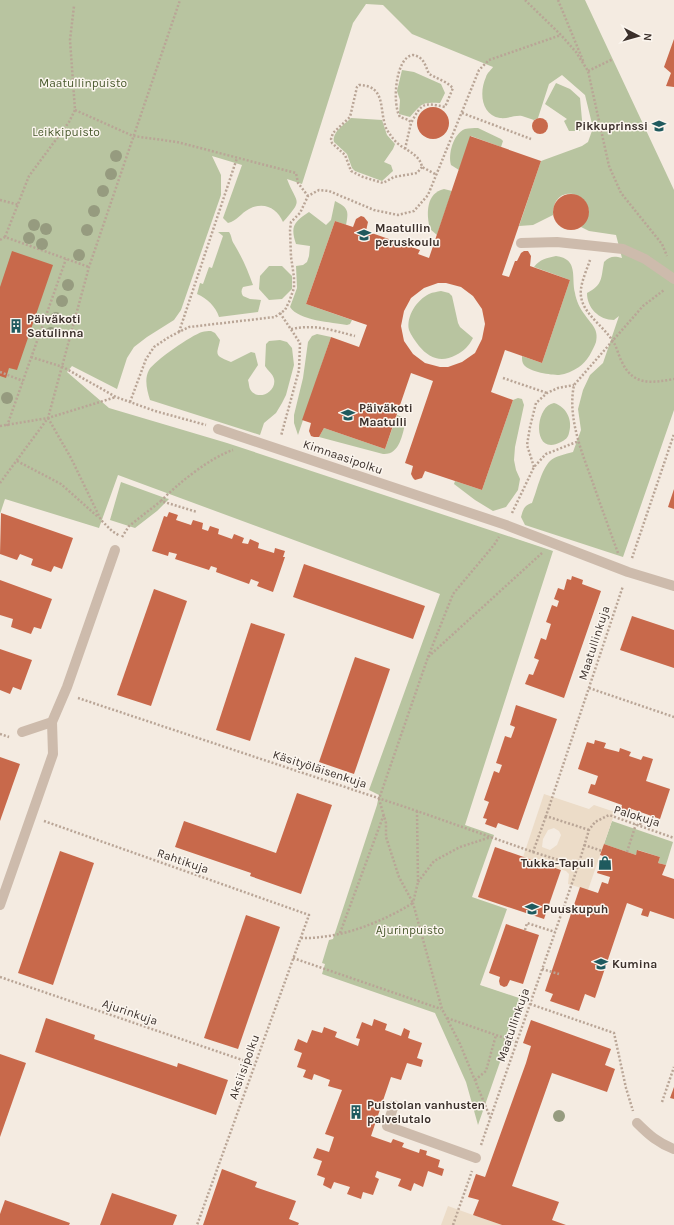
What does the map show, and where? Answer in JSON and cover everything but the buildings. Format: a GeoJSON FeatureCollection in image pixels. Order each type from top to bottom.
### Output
{"type":"FeatureCollection","features":[{"type":"Feature","properties":{"kind":"street"},"geometry":{"type":"LineString","coordinates":[[521,243],[557,242],[623,249],[644,260],[671,283]]}},
{"type":"Feature","properties":{"kind":"street","name":"Kimnaasipolku"},"geometry":{"type":"LineString","coordinates":[[218,429],[506,525],[626,571],[674,586]]}},
{"type":"Feature","properties":{"kind":"street"},"geometry":{"type":"LineString","coordinates":[[0,905],[53,754],[52,722],[64,695],[115,550]]}},
{"type":"Feature","properties":{"kind":"street"},"geometry":{"type":"LineString","coordinates":[[22,732],[52,722]]}},
{"type":"Feature","properties":{"kind":"street"},"geometry":{"type":"LineString","coordinates":[[394,1105],[387,1126],[476,1158]]}},
{"type":"Feature","properties":{"kind":"street"},"geometry":{"type":"LineString","coordinates":[[637,1122],[650,1136],[662,1144],[674,1149]]}},
{"type":"Feature","properties":{"kind":"path"},"geometry":{"type":"LineString","coordinates":[[0,483],[48,418],[89,267],[180,0]]}},
{"type":"Feature","properties":{"kind":"path"},"geometry":{"type":"LineString","coordinates":[[525,0],[561,35],[576,52],[588,71]]}},
{"type":"Feature","properties":{"kind":"path"},"geometry":{"type":"LineString","coordinates":[[558,0],[588,71],[609,166],[621,193],[662,244],[669,261]]}},
{"type":"Feature","properties":{"kind":"path"},"geometry":{"type":"LineString","coordinates":[[0,240],[5,237],[19,205],[29,176],[70,122],[75,110],[70,40],[74,6]]}},
{"type":"Feature","properties":{"kind":"path"},"geometry":{"type":"LineString","coordinates":[[130,402],[146,358],[154,347],[179,332],[189,327],[275,316],[285,310],[294,288],[291,257],[291,222],[300,213],[308,196],[319,190],[330,191],[374,210],[398,216],[414,211],[428,195],[479,70],[489,60],[561,35]]}},
{"type":"Feature","properties":{"kind":"path"},"geometry":{"type":"LineString","coordinates":[[405,149],[411,123],[419,109],[428,104],[445,107],[454,88],[429,74],[422,58],[412,55],[406,58],[403,62],[396,89],[397,114],[400,117],[409,120],[411,123]]}},
{"type":"Feature","properties":{"kind":"path"},"geometry":{"type":"LineString","coordinates":[[588,71],[613,59]]}},
{"type":"Feature","properties":{"kind":"path"},"geometry":{"type":"LineString","coordinates":[[422,167],[417,173],[394,177],[383,183],[363,177],[351,171],[345,155],[332,143],[331,139],[333,133],[350,117],[357,87],[360,85],[369,86],[378,94],[383,119],[386,128],[392,137],[418,158],[422,167],[437,174]]}},
{"type":"Feature","properties":{"kind":"path"},"geometry":{"type":"LineString","coordinates":[[75,110],[133,136],[177,142],[296,173],[298,183],[308,196]]}},
{"type":"Feature","properties":{"kind":"path"},"geometry":{"type":"LineString","coordinates":[[462,113],[531,139]]}},
{"type":"Feature","properties":{"kind":"path"},"geometry":{"type":"LineString","coordinates":[[179,332],[237,158]]}},
{"type":"Feature","properties":{"kind":"path"},"geometry":{"type":"LineString","coordinates":[[0,200],[19,205]]}},
{"type":"Feature","properties":{"kind":"path"},"geometry":{"type":"LineString","coordinates":[[5,237],[89,267]]}},
{"type":"Feature","properties":{"kind":"path"},"geometry":{"type":"LineString","coordinates":[[594,246],[581,289],[582,301],[586,309],[613,340],[622,364],[631,377],[644,382],[674,379]]}},
{"type":"Feature","properties":{"kind":"path"},"geometry":{"type":"LineString","coordinates":[[6,426],[66,259]]}},
{"type":"Feature","properties":{"kind":"path"},"geometry":{"type":"LineString","coordinates":[[626,571],[580,446],[573,412],[572,395],[574,385],[613,340],[644,306],[671,283]]}},
{"type":"Feature","properties":{"kind":"path"},"geometry":{"type":"LineString","coordinates":[[277,449],[299,370],[300,343],[280,313]]}},
{"type":"Feature","properties":{"kind":"path"},"geometry":{"type":"LineString","coordinates":[[291,329],[305,326],[325,328],[355,336]]}},
{"type":"Feature","properties":{"kind":"path"},"geometry":{"type":"LineString","coordinates":[[31,357],[63,367],[116,397],[156,411],[218,429]]}},
{"type":"Feature","properties":{"kind":"path"},"geometry":{"type":"LineString","coordinates":[[0,372],[23,381]]}},
{"type":"Feature","properties":{"kind":"path"},"geometry":{"type":"LineString","coordinates":[[503,378],[547,393]]}},
{"type":"Feature","properties":{"kind":"path"},"geometry":{"type":"LineString","coordinates":[[534,467],[527,445],[536,403],[547,393],[558,388],[574,385]]}},
{"type":"Feature","properties":{"kind":"path"},"geometry":{"type":"LineString","coordinates":[[0,426],[48,418],[116,397]]}},
{"type":"Feature","properties":{"kind":"path"},"geometry":{"type":"LineString","coordinates":[[48,418],[71,458],[101,520]]}},
{"type":"Feature","properties":{"kind":"path","name":"Maatullinkuja"},"geometry":{"type":"LineString","coordinates":[[546,816],[626,571],[674,434]]}},
{"type":"Feature","properties":{"kind":"path"},"geometry":{"type":"LineString","coordinates":[[490,1118],[460,1044],[442,1009],[413,903],[399,877],[386,837],[386,823],[379,799],[428,657],[453,594],[494,545],[506,525],[534,467],[546,454],[579,441]]}},
{"type":"Feature","properties":{"kind":"path"},"geometry":{"type":"LineString","coordinates":[[115,550],[129,526],[188,478],[222,453],[256,442]]}},
{"type":"Feature","properties":{"kind":"path"},"geometry":{"type":"LineString","coordinates":[[17,461],[61,484],[112,531],[122,537]]}},
{"type":"Feature","properties":{"kind":"path"},"geometry":{"type":"LineString","coordinates":[[161,501],[197,512]]}},
{"type":"Feature","properties":{"kind":"path"},"geometry":{"type":"LineString","coordinates":[[428,657],[553,544]]}},
{"type":"Feature","properties":{"kind":"path"},"geometry":{"type":"LineString","coordinates":[[589,688],[674,717]]}},
{"type":"Feature","properties":{"kind":"path","name":"Käsityöläisenkuja"},"geometry":{"type":"LineString","coordinates":[[64,695],[85,700],[578,866]]}},
{"type":"Feature","properties":{"kind":"path"},"geometry":{"type":"LineString","coordinates":[[301,938],[313,938],[339,934],[363,927],[390,916],[413,903],[418,882],[416,811]]}},
{"type":"Feature","properties":{"kind":"path"},"geometry":{"type":"LineString","coordinates":[[339,934],[384,814]]}},
{"type":"Feature","properties":{"kind":"path"},"geometry":{"type":"LineString","coordinates":[[640,825],[644,814]]}},
{"type":"Feature","properties":{"kind":"path","name":"Palokuja"},"geometry":{"type":"LineString","coordinates":[[595,822],[610,815],[674,838]]}},
{"type":"Feature","properties":{"kind":"path"},"geometry":{"type":"LineString","coordinates":[[533,852],[546,816],[589,830]]}},
{"type":"Feature","properties":{"kind":"path","name":"Maatullinkuja"},"geometry":{"type":"LineString","coordinates":[[453,1225],[578,866],[589,830],[595,822]]}},
{"type":"Feature","properties":{"kind":"path","name":"Rahtikuja"},"geometry":{"type":"LineString","coordinates":[[51,824],[309,915]]}},
{"type":"Feature","properties":{"kind":"path"},"geometry":{"type":"LineString","coordinates":[[627,852],[636,824]]}},
{"type":"Feature","properties":{"kind":"path"},"geometry":{"type":"LineString","coordinates":[[418,882],[434,861],[460,847],[491,837]]}},
{"type":"Feature","properties":{"kind":"path"},"geometry":{"type":"LineString","coordinates":[[584,845],[602,851]]}},
{"type":"Feature","properties":{"kind":"path","name":"Aksiisipolku"},"geometry":{"type":"LineString","coordinates":[[197,1225],[309,915]]}},
{"type":"Feature","properties":{"kind":"path"},"geometry":{"type":"LineString","coordinates":[[525,930],[528,923],[555,932]]}},
{"type":"Feature","properties":{"kind":"path"},"geometry":{"type":"LineString","coordinates":[[293,958],[442,1009]]}},
{"type":"Feature","properties":{"kind":"path"},"geometry":{"type":"LineString","coordinates":[[542,969],[560,974]]}},
{"type":"Feature","properties":{"kind":"path","name":"Ajurinkuja"},"geometry":{"type":"LineString","coordinates":[[0,977],[254,1064]]}},
{"type":"Feature","properties":{"kind":"path"},"geometry":{"type":"LineString","coordinates":[[530,1004],[614,1033],[626,1088],[637,1122]]}},
{"type":"Feature","properties":{"kind":"path"},"geometry":{"type":"LineString","coordinates":[[447,1018],[516,1042]]}},
{"type":"Feature","properties":{"kind":"path"},"geometry":{"type":"LineString","coordinates":[[475,1080],[486,1071],[496,1035]]}},
{"type":"Feature","properties":{"kind":"path"},"geometry":{"type":"LineString","coordinates":[[662,1102],[674,1067]]}},
{"type":"Feature","properties":{"kind":"green space"},"geometry":{"type":"Polygon","coordinates":[[[0,0],[585,0],[674,190],[674,410],[623,557],[525,525],[521,517],[526,506],[532,503],[542,475],[550,461],[561,455],[573,452],[581,430],[578,409],[583,390],[590,375],[603,363],[619,316],[614,320],[603,318],[595,312],[589,304],[587,293],[599,284],[602,277],[604,262],[612,257],[622,258],[616,235],[589,231],[581,227],[588,217],[588,208],[584,200],[569,194],[561,196],[555,203],[553,215],[533,225],[519,226],[541,161],[582,146],[588,142],[593,128],[585,95],[562,75],[549,84],[538,118],[534,120],[522,116],[500,118],[494,116],[485,108],[482,96],[484,83],[488,73],[493,67],[412,34],[383,5],[366,4],[353,23],[302,184],[287,179],[297,201],[290,214],[283,222],[274,210],[269,207],[260,206],[249,209],[234,221],[228,223],[223,218],[242,165],[212,156],[221,175],[221,195],[181,310],[174,320],[134,347],[127,358],[117,389],[72,366],[67,372],[109,408],[227,443],[553,551],[465,825],[494,835],[472,897],[507,909],[480,985],[522,999],[478,1125],[466,1082],[435,1013],[322,974],[325,964],[322,963],[329,940],[333,939],[377,805],[379,795],[369,790],[440,594],[118,475],[99,528],[5,499],[0,514],[0,0]]]}},
{"type":"Feature","properties":{"kind":"green space"},"geometry":{"type":"Polygon","coordinates":[[[402,70],[414,72],[441,84],[445,93],[440,103],[423,104],[410,117],[399,114],[400,100],[397,91],[402,70]]]}},
{"type":"Feature","properties":{"kind":"green space"},"geometry":{"type":"Polygon","coordinates":[[[556,83],[570,89],[580,98],[582,120],[580,131],[569,131],[564,121],[567,119],[545,104],[556,83]]]}},
{"type":"Feature","properties":{"kind":"green space"},"geometry":{"type":"Polygon","coordinates":[[[351,118],[382,120],[387,135],[395,144],[384,162],[391,165],[393,171],[382,181],[355,171],[352,168],[347,154],[334,142],[337,132],[351,118]]]}},
{"type":"Feature","properties":{"kind":"green space"},"geometry":{"type":"Polygon","coordinates":[[[478,128],[501,139],[503,141],[501,147],[471,136],[459,170],[451,165],[450,155],[452,145],[457,135],[465,129],[478,128]]]}},
{"type":"Feature","properties":{"kind":"green space"},"geometry":{"type":"Polygon","coordinates":[[[444,189],[452,191],[437,235],[430,229],[428,211],[431,199],[438,191],[444,189]]]}},
{"type":"Feature","properties":{"kind":"green space"},"geometry":{"type":"Polygon","coordinates":[[[335,201],[346,210],[346,225],[335,221],[306,304],[352,320],[350,324],[347,325],[308,318],[294,312],[290,307],[297,288],[296,266],[303,265],[307,262],[310,246],[296,244],[293,233],[295,225],[309,212],[326,225],[331,220],[335,201]]]}},
{"type":"Feature","properties":{"kind":"green space"},"geometry":{"type":"Polygon","coordinates":[[[218,232],[229,232],[245,264],[253,285],[243,287],[242,294],[250,299],[261,300],[258,312],[219,317],[211,303],[197,294],[200,283],[203,284],[209,267],[212,268],[223,236],[218,232]]]}},
{"type":"Feature","properties":{"kind":"green space"},"geometry":{"type":"Polygon","coordinates":[[[556,256],[568,261],[571,265],[577,301],[581,310],[594,327],[597,337],[591,352],[582,365],[572,371],[559,375],[546,374],[531,370],[522,362],[522,356],[542,363],[570,280],[534,267],[536,264],[547,258],[556,256]]]}},
{"type":"Feature","properties":{"kind":"green space"},"geometry":{"type":"Polygon","coordinates":[[[269,266],[282,266],[292,276],[292,289],[282,299],[269,300],[259,289],[260,276],[269,266]]]}},
{"type":"Feature","properties":{"kind":"green space"},"geometry":{"type":"Polygon","coordinates":[[[441,291],[449,293],[452,296],[460,327],[473,338],[466,348],[445,359],[436,358],[427,354],[409,330],[409,319],[413,309],[420,300],[429,294],[441,291]]]}},
{"type":"Feature","properties":{"kind":"green space"},"geometry":{"type":"Polygon","coordinates":[[[205,331],[215,333],[220,340],[217,352],[221,358],[231,362],[251,352],[255,353],[258,365],[248,380],[250,389],[257,395],[266,394],[270,391],[274,384],[272,374],[265,366],[266,344],[269,341],[280,340],[287,342],[292,348],[294,365],[286,395],[276,413],[264,423],[260,435],[150,400],[146,381],[147,373],[152,366],[190,338],[205,331]]]}},
{"type":"Feature","properties":{"kind":"green space"},"geometry":{"type":"Polygon","coordinates":[[[317,334],[331,337],[298,435],[294,423],[294,415],[303,378],[308,342],[312,336],[317,334]]]}},
{"type":"Feature","properties":{"kind":"green space"},"geometry":{"type":"Polygon","coordinates":[[[518,398],[522,399],[524,405],[515,447],[514,460],[520,479],[518,490],[506,507],[493,511],[475,500],[454,484],[455,481],[482,490],[513,400],[518,398]]]}},
{"type":"Feature","properties":{"kind":"green space"},"geometry":{"type":"Polygon","coordinates":[[[554,403],[566,411],[570,428],[569,435],[566,439],[552,445],[545,443],[539,430],[543,413],[547,406],[554,403]]]}},
{"type":"Feature","properties":{"kind":"green space"},"geometry":{"type":"Polygon","coordinates":[[[397,415],[405,418],[406,421],[397,448],[389,453],[383,454],[319,437],[324,428],[385,449],[397,415]]]}},
{"type":"Feature","properties":{"kind":"green space"},"geometry":{"type":"Polygon","coordinates":[[[121,482],[169,499],[157,511],[135,528],[110,520],[121,482]]]}},
{"type":"Feature","properties":{"kind":"green space"},"geometry":{"type":"Polygon","coordinates":[[[612,821],[673,842],[666,865],[658,863],[660,857],[638,850],[636,855],[604,844],[612,821]]]}},
{"type":"Feature","properties":{"kind":"shaded area"},"geometry":{"type":"Polygon","coordinates":[[[544,794],[589,809],[594,805],[615,812],[588,890],[568,884],[569,874],[566,871],[523,857],[544,794]],[[554,828],[548,830],[543,839],[542,847],[550,850],[557,845],[561,835],[559,831],[554,828]]]}},
{"type":"Feature","properties":{"kind":"shaded area"},"geometry":{"type":"Polygon","coordinates":[[[448,1206],[473,1215],[502,1225],[441,1225],[448,1206]]]}},
{"type":"Feature","properties":{"kind":"place","name":"Pikkuprinssi"},"geometry":{"type":"Point","coordinates":[659,126]}},
{"type":"Feature","properties":{"kind":"place","name":"Maatullin peruskoulu"},"geometry":{"type":"Point","coordinates":[364,235]}},
{"type":"Feature","properties":{"kind":"place","name":"Päiväkoti Satulinna"},"geometry":{"type":"Point","coordinates":[16,326]}},
{"type":"Feature","properties":{"kind":"place","name":"Päiväkoti Maatulli"},"geometry":{"type":"Point","coordinates":[348,415]}},
{"type":"Feature","properties":{"kind":"place","name":"Tukka-Tapuli"},"geometry":{"type":"Point","coordinates":[605,863]}},
{"type":"Feature","properties":{"kind":"place","name":"Puuskupuh"},"geometry":{"type":"Point","coordinates":[532,909]}},
{"type":"Feature","properties":{"kind":"place","name":"Kumina"},"geometry":{"type":"Point","coordinates":[601,964]}},
{"type":"Feature","properties":{"kind":"place","name":"Puistolan vanhusten palvelutalo"},"geometry":{"type":"Point","coordinates":[356,1112]}},
{"type":"Feature","properties":{"kind":"park label","name":"Maatullinpuisto"},"geometry":{"type":"Point","coordinates":[83,83]}},
{"type":"Feature","properties":{"kind":"park label","name":"Leikkipuisto"},"geometry":{"type":"Point","coordinates":[66,132]}},
{"type":"Feature","properties":{"kind":"park label","name":"Ajurinpuisto"},"geometry":{"type":"Point","coordinates":[410,930]}}]}
